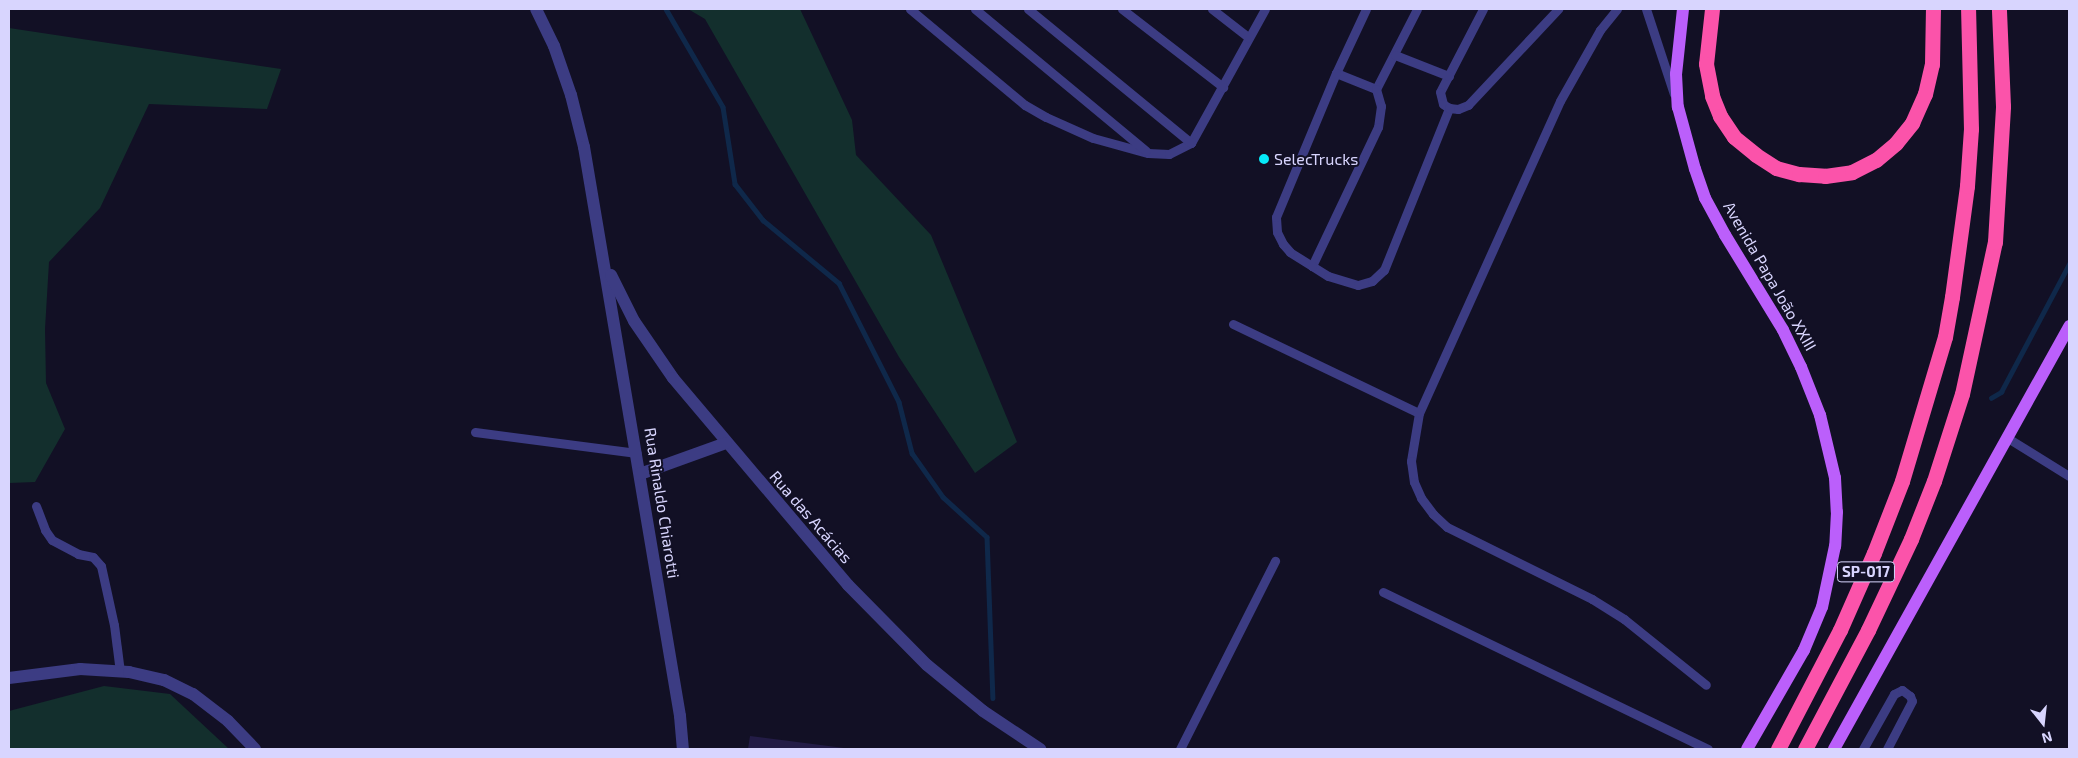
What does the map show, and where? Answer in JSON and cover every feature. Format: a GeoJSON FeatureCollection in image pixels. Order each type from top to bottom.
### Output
{"type":"FeatureCollection","features":[{"type":"Feature","properties":{"kind":"highway"},"geometry":{"type":"LineString","coordinates":[[1712,9],[1706,64],[1712,96],[1720,116],[1734,137],[1756,156],[1776,168],[1798,174],[1825,176],[1852,172],[1876,160],[1896,143],[1912,123],[1925,94],[1932,64],[1933,9]]}},
{"type":"Feature","properties":{"kind":"highway","name":"SP-017"},"geometry":{"type":"LineString","coordinates":[[1778,749],[1840,630],[1874,553],[1902,481],[1945,337],[1967,186],[1970,129],[1968,9]]}},
{"type":"Feature","properties":{"kind":"highway","name":"SP-017"},"geometry":{"type":"LineString","coordinates":[[1805,749],[1868,630],[1912,539],[1934,481],[1962,394],[1995,242],[2003,106],[1999,9]]}},
{"type":"Feature","properties":{"kind":"main road","name":"Avenida Papa João XXIII"},"geometry":{"type":"LineString","coordinates":[[1683,9],[1676,74],[1678,107],[1694,169],[1705,198],[1725,235],[1783,330],[1802,367],[1820,414],[1835,478],[1837,512],[1835,546],[1822,607],[1804,650],[1747,749]]}},
{"type":"Feature","properties":{"kind":"main road"},"geometry":{"type":"LineString","coordinates":[[1834,749],[2006,437],[2068,331]]}},
{"type":"Feature","properties":{"kind":"street","name":"Rua Rinaldo Chiarotti"},"geometry":{"type":"LineString","coordinates":[[536,9],[554,46],[571,95],[584,147],[680,716],[683,749]]}},
{"type":"Feature","properties":{"kind":"street","name":"Rua das Acácias"},"geometry":{"type":"LineString","coordinates":[[605,263],[634,321],[652,351],[726,444],[848,585],[913,651],[983,710],[1040,749]]}},
{"type":"Feature","properties":{"kind":"street"},"geometry":{"type":"LineString","coordinates":[[640,474],[726,444]]}},
{"type":"Feature","properties":{"kind":"street"},"geometry":{"type":"LineString","coordinates":[[9,678],[80,669],[120,672],[164,680],[194,694],[228,721],[256,749]]}},
{"type":"Feature","properties":{"kind":"lane"},"geometry":{"type":"LineString","coordinates":[[910,9],[1025,105],[1093,138],[1148,153],[1169,154],[1190,143],[1265,9]]}},
{"type":"Feature","properties":{"kind":"lane"},"geometry":{"type":"LineString","coordinates":[[975,9],[1148,153]]}},
{"type":"Feature","properties":{"kind":"lane"},"geometry":{"type":"LineString","coordinates":[[1028,9],[1190,143]]}},
{"type":"Feature","properties":{"kind":"lane"},"geometry":{"type":"LineString","coordinates":[[1122,9],[1223,87]]}},
{"type":"Feature","properties":{"kind":"lane"},"geometry":{"type":"LineString","coordinates":[[1212,9],[1248,37]]}},
{"type":"Feature","properties":{"kind":"lane"},"geometry":{"type":"LineString","coordinates":[[1366,9],[1336,73],[1276,217],[1277,232],[1290,252],[1328,276],[1358,285],[1372,281],[1384,270],[1450,108]]}},
{"type":"Feature","properties":{"kind":"lane"},"geometry":{"type":"LineString","coordinates":[[1312,266],[1378,127],[1382,106],[1376,89],[1417,9]]}},
{"type":"Feature","properties":{"kind":"lane"},"geometry":{"type":"LineString","coordinates":[[1483,9],[1440,92],[1443,104],[1450,108],[1458,109],[1468,105],[1558,9]]}},
{"type":"Feature","properties":{"kind":"lane"},"geometry":{"type":"LineString","coordinates":[[1617,9],[1600,30],[1560,101],[1419,413],[1412,468],[1414,482],[1421,498],[1433,514],[1447,527],[1592,600],[1624,619],[1706,685]]}},
{"type":"Feature","properties":{"kind":"lane"},"geometry":{"type":"LineString","coordinates":[[1646,9],[1678,107]]}},
{"type":"Feature","properties":{"kind":"lane"},"geometry":{"type":"LineString","coordinates":[[1395,55],[1449,76]]}},
{"type":"Feature","properties":{"kind":"lane"},"geometry":{"type":"LineString","coordinates":[[1336,73],[1376,89]]}},
{"type":"Feature","properties":{"kind":"lane"},"geometry":{"type":"LineString","coordinates":[[1233,324],[1419,413]]}},
{"type":"Feature","properties":{"kind":"lane"},"geometry":{"type":"LineString","coordinates":[[475,432],[636,452]]}},
{"type":"Feature","properties":{"kind":"lane"},"geometry":{"type":"LineString","coordinates":[[2006,437],[2069,476]]}},
{"type":"Feature","properties":{"kind":"lane"},"geometry":{"type":"LineString","coordinates":[[36,506],[45,530],[52,540],[78,554],[93,558],[101,566],[114,625],[120,672]]}},
{"type":"Feature","properties":{"kind":"lane"},"geometry":{"type":"LineString","coordinates":[[1180,749],[1275,561]]}},
{"type":"Feature","properties":{"kind":"lane"},"geometry":{"type":"LineString","coordinates":[[1383,592],[1708,749]]}},
{"type":"Feature","properties":{"kind":"lane"},"geometry":{"type":"LineString","coordinates":[[1863,749],[1894,694],[1902,690],[1910,696],[1912,701],[1887,749]]}},
{"type":"Feature","properties":{"kind":"green space"},"geometry":{"type":"Polygon","coordinates":[[[688,9],[800,9],[852,120],[856,155],[931,235],[1017,442],[975,473],[899,357],[705,19],[688,9]]]}},
{"type":"Feature","properties":{"kind":"green space"},"geometry":{"type":"Polygon","coordinates":[[[9,28],[281,69],[267,109],[149,104],[100,208],[49,262],[45,329],[46,383],[65,429],[35,482],[9,483],[9,28]]]}},
{"type":"Feature","properties":{"kind":"green space"},"geometry":{"type":"Polygon","coordinates":[[[104,686],[170,694],[229,749],[9,749],[9,711],[104,686]]]}},
{"type":"Feature","properties":{"kind":"building"},"geometry":{"type":"Polygon","coordinates":[[[750,736],[844,748],[844,749],[748,749],[750,736]]]}},
{"type":"Feature","properties":{"kind":"waterway"},"geometry":{"type":"LineString","coordinates":[[666,9],[723,107],[735,184],[763,220],[839,283],[899,402],[912,453],[943,497],[987,537],[993,698]]}},
{"type":"Feature","properties":{"kind":"waterway"},"geometry":{"type":"LineString","coordinates":[[1991,398],[2001,392],[2069,264]]}},
{"type":"Feature","properties":{"kind":"place","name":"SelecTrucks"},"geometry":{"type":"Point","coordinates":[1264,159]}}]}
